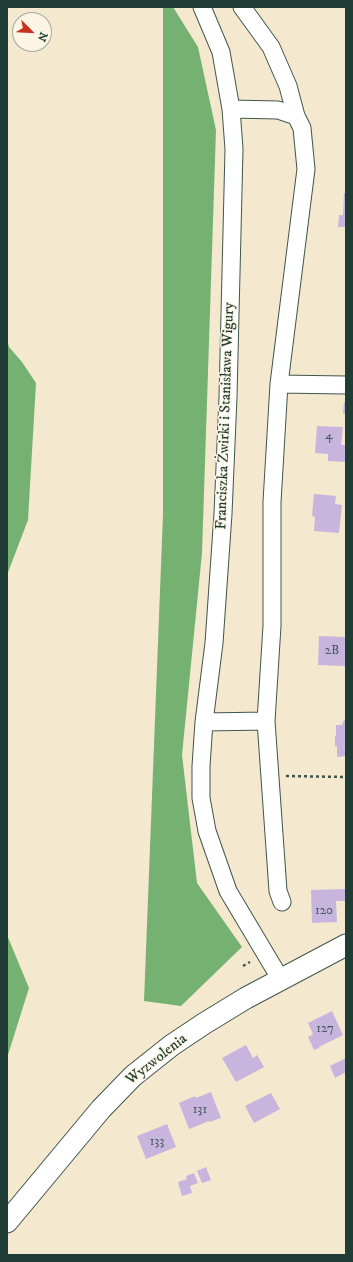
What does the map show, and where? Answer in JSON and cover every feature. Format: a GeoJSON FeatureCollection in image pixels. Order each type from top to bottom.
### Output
{"type":"FeatureCollection","features":[{"type":"Feature","properties":{"kind":"street","name":"Franciszka Żwirki i Stanisława Wigury"},"geometry":{"type":"LineString","coordinates":[[202,7],[221,52],[231,108],[234,149],[228,397],[223,514],[214,643],[204,722],[201,766],[201,798],[207,831],[228,891],[281,980]]}},
{"type":"Feature","properties":{"kind":"street"},"geometry":{"type":"LineString","coordinates":[[242,7],[271,47],[288,86],[296,116],[302,128],[306,169],[279,384],[272,502],[272,626],[266,721],[278,891],[282,902]]}},
{"type":"Feature","properties":{"kind":"street"},"geometry":{"type":"LineString","coordinates":[[231,108],[278,110],[296,116]]}},
{"type":"Feature","properties":{"kind":"street"},"geometry":{"type":"LineString","coordinates":[[279,384],[346,386]]}},
{"type":"Feature","properties":{"kind":"street"},"geometry":{"type":"LineString","coordinates":[[204,722],[266,721]]}},
{"type":"Feature","properties":{"kind":"street","name":"Wyzwolenia"},"geometry":{"type":"LineString","coordinates":[[7,1222],[101,1109],[133,1076],[172,1045],[205,1023],[246,998],[346,945]]}},
{"type":"Feature","properties":{"kind":"path"},"geometry":{"type":"LineString","coordinates":[[270,776],[346,777]]}},
{"type":"Feature","properties":{"kind":"green space"},"geometry":{"type":"Polygon","coordinates":[[[163,7],[173,7],[198,47],[216,130],[202,553],[182,755],[197,883],[242,947],[181,1006],[144,1001],[163,514],[163,7]]]}},
{"type":"Feature","properties":{"kind":"green space"},"geometry":{"type":"Polygon","coordinates":[[[7,340],[9,347],[22,362],[36,383],[28,520],[7,575],[7,340]]]}},
{"type":"Feature","properties":{"kind":"green space"},"geometry":{"type":"Polygon","coordinates":[[[7,935],[29,988],[7,1058],[7,935]]]}},
{"type":"Feature","properties":{"kind":"building"},"geometry":{"type":"Polygon","coordinates":[[[344,193],[346,193],[346,227],[338,227],[339,215],[343,215],[344,193]]]}},
{"type":"Feature","properties":{"kind":"building"},"geometry":{"type":"Polygon","coordinates":[[[344,402],[346,402],[346,414],[343,414],[344,402]]]}},
{"type":"Feature","properties":{"kind":"building"},"geometry":{"type":"Polygon","coordinates":[[[317,426],[343,427],[341,445],[345,445],[346,462],[328,461],[328,454],[315,453],[317,426]]]}},
{"type":"Feature","properties":{"kind":"building"},"geometry":{"type":"Polygon","coordinates":[[[314,494],[336,496],[335,504],[342,505],[339,533],[314,531],[315,517],[312,516],[314,494]]]}},
{"type":"Feature","properties":{"kind":"building"},"geometry":{"type":"Polygon","coordinates":[[[319,636],[346,637],[345,666],[318,665],[319,636]]]}},
{"type":"Feature","properties":{"kind":"building"},"geometry":{"type":"Polygon","coordinates":[[[344,720],[346,720],[346,756],[337,757],[337,746],[335,746],[336,725],[342,725],[344,720]]]}},
{"type":"Feature","properties":{"kind":"building"},"geometry":{"type":"Polygon","coordinates":[[[346,889],[346,901],[336,901],[337,922],[312,923],[311,890],[346,889]]]}},
{"type":"Feature","properties":{"kind":"building"},"geometry":{"type":"Polygon","coordinates":[[[332,1011],[343,1035],[314,1050],[308,1037],[313,1034],[308,1023],[332,1011]]]}},
{"type":"Feature","properties":{"kind":"building"},"geometry":{"type":"Polygon","coordinates":[[[246,1045],[253,1058],[257,1055],[264,1067],[236,1082],[222,1058],[246,1045]]]}},
{"type":"Feature","properties":{"kind":"building"},"geometry":{"type":"Polygon","coordinates":[[[346,1058],[346,1072],[335,1078],[330,1066],[346,1058]]]}},
{"type":"Feature","properties":{"kind":"building"},"geometry":{"type":"Polygon","coordinates":[[[211,1092],[221,1118],[189,1129],[179,1103],[195,1096],[196,1098],[211,1092]]]}},
{"type":"Feature","properties":{"kind":"building"},"geometry":{"type":"Polygon","coordinates":[[[271,1093],[280,1109],[254,1123],[245,1106],[271,1093]]]}},
{"type":"Feature","properties":{"kind":"building"},"geometry":{"type":"Polygon","coordinates":[[[167,1124],[176,1147],[146,1159],[137,1136],[167,1124]]]}},
{"type":"Feature","properties":{"kind":"building"},"geometry":{"type":"Polygon","coordinates":[[[206,1167],[211,1180],[202,1183],[197,1171],[206,1167]]]}},
{"type":"Feature","properties":{"kind":"building"},"geometry":{"type":"Polygon","coordinates":[[[194,1173],[198,1183],[190,1186],[192,1193],[182,1196],[178,1182],[187,1179],[186,1176],[194,1173]]]}}]}
